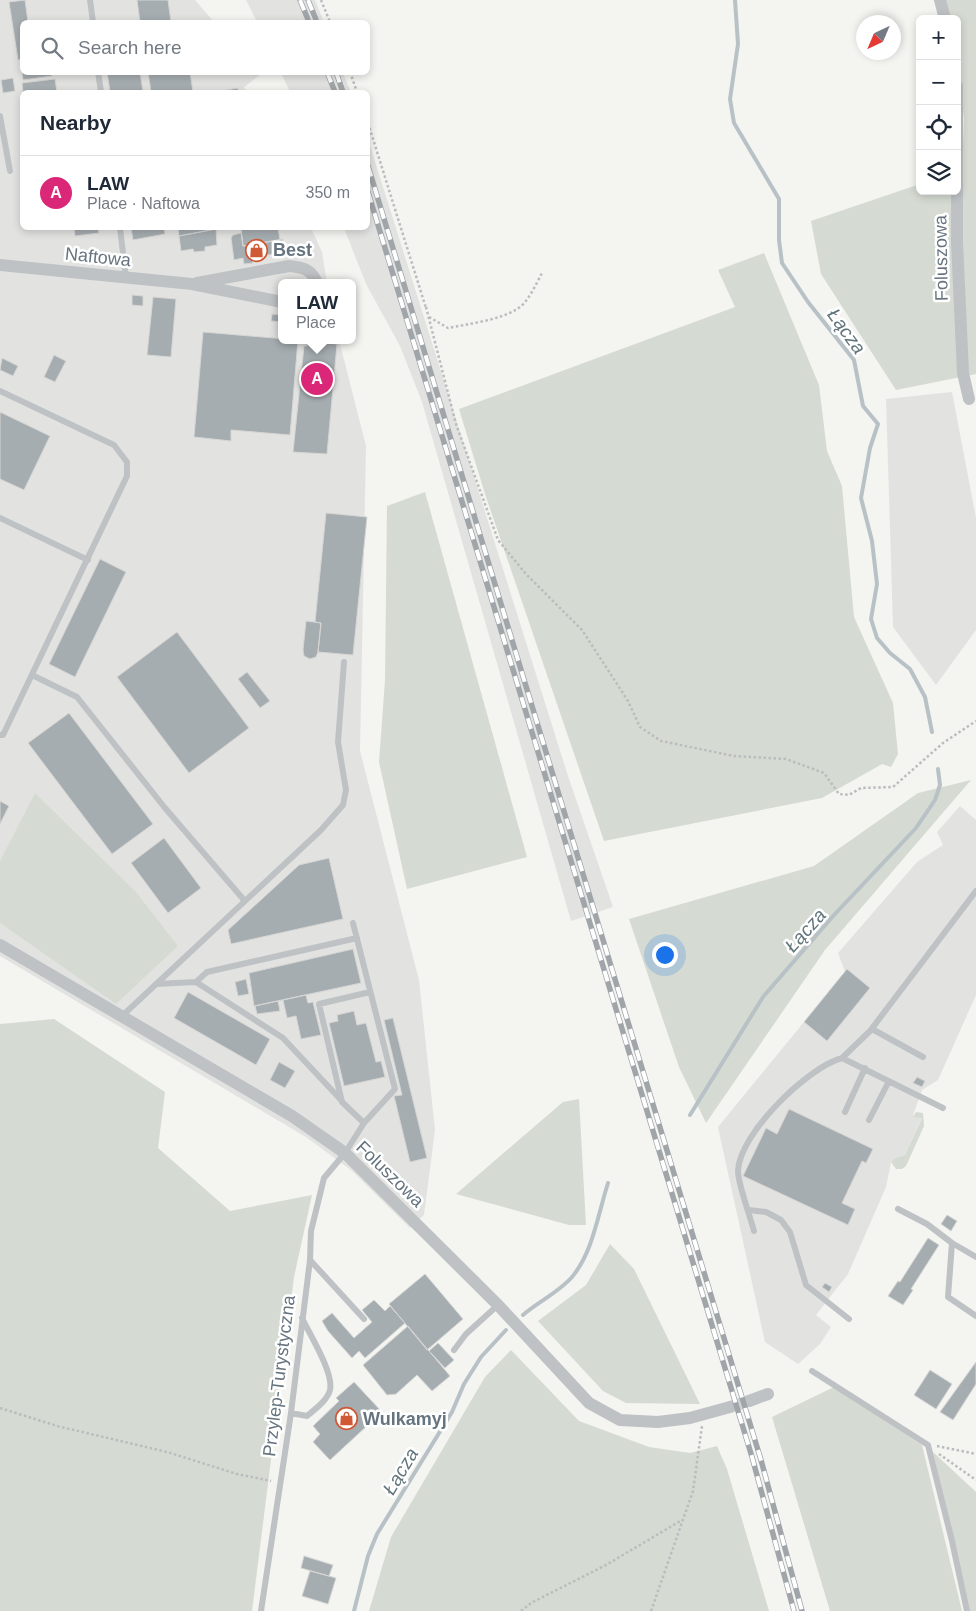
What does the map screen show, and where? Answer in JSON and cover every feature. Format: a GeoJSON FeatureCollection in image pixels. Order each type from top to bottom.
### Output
{"type":"FeatureCollection","features":[{"type":"Feature","properties":{"kind":"street"},"geometry":{"type":"LineString","coordinates":[[940,0],[944,15]]}},
{"type":"Feature","properties":{"kind":"street","name":"Foluszowa"},"geometry":{"type":"LineString","coordinates":[[957,105],[957,242],[963,373],[969,399]]}},
{"type":"Feature","properties":{"kind":"street","name":"Naftowa"},"geometry":{"type":"LineString","coordinates":[[0,265],[192,284],[278,301]]}},
{"type":"Feature","properties":{"kind":"street","name":"Naftowa"},"geometry":{"type":"LineString","coordinates":[[192,284],[289,266],[301,267],[311,272],[315,279]]}},
{"type":"Feature","properties":{"kind":"street","name":"Foluszowa"},"geometry":{"type":"LineString","coordinates":[[0,945],[292,1116],[346,1153],[498,1305],[589,1403],[620,1420],[658,1422],[703,1415],[730,1407]]}},
{"type":"Feature","properties":{"kind":"street"},"geometry":{"type":"LineString","coordinates":[[749,1401],[768,1394]]}},
{"type":"Feature","properties":{"kind":"lane"},"geometry":{"type":"LineString","coordinates":[[90,0],[93,20]]}},
{"type":"Feature","properties":{"kind":"lane"},"geometry":{"type":"LineString","coordinates":[[98,75],[101,90]]}},
{"type":"Feature","properties":{"kind":"lane"},"geometry":{"type":"LineString","coordinates":[[0,116],[10,171]]}},
{"type":"Feature","properties":{"kind":"lane"},"geometry":{"type":"LineString","coordinates":[[120,230],[126,278]]}},
{"type":"Feature","properties":{"kind":"lane"},"geometry":{"type":"LineString","coordinates":[[0,390],[114,445],[127,462],[127,476],[123,487],[1,736]]}},
{"type":"Feature","properties":{"kind":"lane"},"geometry":{"type":"LineString","coordinates":[[0,518],[88,560]]}},
{"type":"Feature","properties":{"kind":"lane"},"geometry":{"type":"LineString","coordinates":[[122,1016],[321,830],[342,805],[346,790],[338,742],[344,662]]}},
{"type":"Feature","properties":{"kind":"lane"},"geometry":{"type":"LineString","coordinates":[[32,675],[77,697],[165,808],[244,900]]}},
{"type":"Feature","properties":{"kind":"lane"},"geometry":{"type":"LineString","coordinates":[[754,1230],[738,1171],[741,1156],[757,1128],[811,1072],[829,1061],[842,1058],[872,1029],[976,891]]}},
{"type":"Feature","properties":{"kind":"lane"},"geometry":{"type":"LineString","coordinates":[[342,1102],[319,1004],[370,992],[353,923]]}},
{"type":"Feature","properties":{"kind":"lane"},"geometry":{"type":"LineString","coordinates":[[196,982],[207,972],[357,938]]}},
{"type":"Feature","properties":{"kind":"lane"},"geometry":{"type":"LineString","coordinates":[[156,984],[196,982],[283,1038],[364,1123]]}},
{"type":"Feature","properties":{"kind":"lane","name":"Przylep-Turystyczna"},"geometry":{"type":"LineString","coordinates":[[260,1611],[291,1413],[312,1232],[324,1178],[346,1153],[364,1123],[395,1089],[370,992]]}},
{"type":"Feature","properties":{"kind":"lane"},"geometry":{"type":"LineString","coordinates":[[872,1029],[923,1057]]}},
{"type":"Feature","properties":{"kind":"lane"},"geometry":{"type":"LineString","coordinates":[[842,1058],[943,1108]]}},
{"type":"Feature","properties":{"kind":"lane"},"geometry":{"type":"LineString","coordinates":[[845,1112],[865,1068]]}},
{"type":"Feature","properties":{"kind":"lane"},"geometry":{"type":"LineString","coordinates":[[869,1120],[889,1081]]}},
{"type":"Feature","properties":{"kind":"lane"},"geometry":{"type":"LineString","coordinates":[[898,1209],[927,1224],[952,1243],[976,1257]]}},
{"type":"Feature","properties":{"kind":"lane"},"geometry":{"type":"LineString","coordinates":[[748,1210],[766,1212],[781,1220],[790,1232],[806,1285],[849,1318]]}},
{"type":"Feature","properties":{"kind":"lane"},"geometry":{"type":"LineString","coordinates":[[952,1243],[948,1297],[976,1316]]}},
{"type":"Feature","properties":{"kind":"lane"},"geometry":{"type":"LineString","coordinates":[[310,1260],[364,1319]]}},
{"type":"Feature","properties":{"kind":"lane"},"geometry":{"type":"LineString","coordinates":[[454,1350],[466,1334],[498,1305]]}},
{"type":"Feature","properties":{"kind":"lane"},"geometry":{"type":"LineString","coordinates":[[291,1413],[307,1416],[324,1401],[330,1391],[331,1379],[302,1317]]}},
{"type":"Feature","properties":{"kind":"lane"},"geometry":{"type":"LineString","coordinates":[[812,1371],[928,1445],[967,1611]]}},
{"type":"Feature","properties":{"kind":"path"},"geometry":{"type":"LineString","coordinates":[[321,0],[329,20]]}},
{"type":"Feature","properties":{"kind":"path"},"geometry":{"type":"LineString","coordinates":[[351,75],[356,90]]}},
{"type":"Feature","properties":{"kind":"path"},"geometry":{"type":"LineString","coordinates":[[370,129],[426,307],[456,424],[498,540],[526,574],[582,630],[628,700],[640,727],[661,741],[734,756],[786,759],[824,773],[839,794],[849,795],[861,788],[893,787],[944,743],[976,721]]}},
{"type":"Feature","properties":{"kind":"path"},"geometry":{"type":"LineString","coordinates":[[426,307],[428,317],[448,328],[490,319],[518,309],[532,292],[542,273]]}},
{"type":"Feature","properties":{"kind":"path"},"geometry":{"type":"LineString","coordinates":[[0,1408],[57,1426],[167,1452],[237,1474],[280,1482]]}},
{"type":"Feature","properties":{"kind":"path"},"geometry":{"type":"LineString","coordinates":[[650,1611],[693,1491],[703,1415]]}},
{"type":"Feature","properties":{"kind":"path"},"geometry":{"type":"LineString","coordinates":[[928,1445],[946,1446],[976,1454]]}},
{"type":"Feature","properties":{"kind":"path"},"geometry":{"type":"LineString","coordinates":[[928,1445],[976,1480]]}},
{"type":"Feature","properties":{"kind":"path"},"geometry":{"type":"LineString","coordinates":[[521,1611],[531,1603],[606,1565],[683,1520]]}},
{"type":"Feature","properties":{"kind":"shaded area"},"geometry":{"type":"Polygon","coordinates":[[[0,0],[195,0],[212,20],[20,20],[20,75],[260,75],[244,87],[246,90],[20,90],[20,230],[312,230],[322,252],[326,279],[278,279],[278,344],[340,344],[366,446],[360,751],[419,980],[435,1130],[424,1215],[410,1228],[351,1170],[306,1137],[0,956],[0,0]]]}},
{"type":"Feature","properties":{"kind":"shaded area"},"geometry":{"type":"Polygon","coordinates":[[[246,0],[315,0],[323,20],[256,20],[246,0]]]}},
{"type":"Feature","properties":{"kind":"shaded area"},"geometry":{"type":"Polygon","coordinates":[[[941,0],[976,0],[976,374],[896,390],[821,274],[811,221],[916,185],[916,195],[961,195],[964,119],[961,96],[961,15],[946,15],[941,0]]]}},
{"type":"Feature","properties":{"kind":"shaded area"},"geometry":{"type":"Polygon","coordinates":[[[282,75],[344,75],[350,90],[289,90],[282,75]]]}},
{"type":"Feature","properties":{"kind":"shaded area"},"geometry":{"type":"Polygon","coordinates":[[[370,145],[568,776],[613,907],[571,921],[422,402],[400,346],[366,284],[345,230],[370,230],[370,145]]]}},
{"type":"Feature","properties":{"kind":"shaded area"},"geometry":{"type":"Polygon","coordinates":[[[764,253],[819,385],[827,451],[842,486],[854,617],[893,703],[898,754],[891,767],[882,764],[822,798],[604,841],[485,494],[459,409],[735,307],[718,270],[764,253]]]}},
{"type":"Feature","properties":{"kind":"shaded area"},"geometry":{"type":"Polygon","coordinates":[[[952,392],[976,518],[976,630],[936,685],[893,627],[886,399],[952,392]]]}},
{"type":"Feature","properties":{"kind":"shaded area"},"geometry":{"type":"Polygon","coordinates":[[[425,492],[527,857],[407,889],[379,762],[385,680],[387,506],[425,492]]]}},
{"type":"Feature","properties":{"kind":"shaded area"},"geometry":{"type":"Polygon","coordinates":[[[971,780],[825,950],[706,1123],[679,1067],[629,919],[814,866],[918,793],[971,780]]]}},
{"type":"Feature","properties":{"kind":"shaded area"},"geometry":{"type":"Polygon","coordinates":[[[35,793],[136,892],[178,946],[116,1004],[0,923],[0,861],[35,793]]]}},
{"type":"Feature","properties":{"kind":"shaded area"},"geometry":{"type":"Polygon","coordinates":[[[960,806],[976,820],[976,995],[938,1080],[922,1090],[913,1115],[922,1117],[905,1155],[895,1158],[891,1162],[886,1187],[848,1274],[816,1315],[831,1327],[820,1344],[798,1364],[765,1342],[718,1127],[845,972],[838,953],[917,862],[943,845],[937,832],[960,806]]]}},
{"type":"Feature","properties":{"kind":"shaded area"},"geometry":{"type":"Polygon","coordinates":[[[54,1019],[165,1092],[158,1148],[230,1211],[312,1195],[294,1277],[252,1611],[0,1611],[0,1024],[54,1019]]]}},
{"type":"Feature","properties":{"kind":"shaded area"},"geometry":{"type":"Polygon","coordinates":[[[579,1099],[586,1225],[569,1225],[456,1194],[563,1102],[579,1099]]]}},
{"type":"Feature","properties":{"kind":"shaded area"},"geometry":{"type":"Polygon","coordinates":[[[916,1112],[923,1113],[924,1126],[906,1166],[902,1169],[896,1169],[891,1162],[895,1158],[905,1155],[922,1118],[913,1117],[916,1112]]]}},
{"type":"Feature","properties":{"kind":"shaded area"},"geometry":{"type":"Polygon","coordinates":[[[610,1244],[634,1269],[700,1404],[626,1403],[603,1391],[538,1321],[586,1285],[610,1244]]]}},
{"type":"Feature","properties":{"kind":"shaded area"},"geometry":{"type":"Polygon","coordinates":[[[511,1350],[579,1421],[649,1447],[690,1453],[717,1446],[727,1469],[769,1611],[369,1611],[391,1537],[485,1377],[511,1350]]]}},
{"type":"Feature","properties":{"kind":"shaded area"},"geometry":{"type":"Polygon","coordinates":[[[834,1387],[922,1445],[962,1611],[830,1611],[772,1417],[834,1387]]]}},
{"type":"Feature","properties":{"kind":"shaded area"},"geometry":{"type":"Polygon","coordinates":[[[933,1452],[976,1492],[976,1611],[968,1611],[933,1452]]]}},
{"type":"Feature","properties":{"kind":"building"},"geometry":{"type":"Polygon","coordinates":[[[25,0],[28,20],[20,20],[20,60],[18,60],[9,2],[25,0]]]}},
{"type":"Feature","properties":{"kind":"building"},"geometry":{"type":"Polygon","coordinates":[[[137,0],[168,0],[171,20],[140,20],[137,0]]]}},
{"type":"Feature","properties":{"kind":"building"},"geometry":{"type":"Polygon","coordinates":[[[22,75],[52,75],[52,76],[23,80],[22,75]]]}},
{"type":"Feature","properties":{"kind":"building"},"geometry":{"type":"Polygon","coordinates":[[[107,75],[140,75],[143,90],[110,90],[107,75]]]}},
{"type":"Feature","properties":{"kind":"building"},"geometry":{"type":"Polygon","coordinates":[[[148,75],[190,75],[193,90],[151,90],[148,75]]]}},
{"type":"Feature","properties":{"kind":"building"},"geometry":{"type":"Polygon","coordinates":[[[13,78],[15,91],[3,93],[1,80],[13,78]]]}},
{"type":"Feature","properties":{"kind":"building"},"geometry":{"type":"Polygon","coordinates":[[[55,79],[57,90],[23,90],[22,83],[55,79]]]}},
{"type":"Feature","properties":{"kind":"building"},"geometry":{"type":"Polygon","coordinates":[[[74,230],[98,230],[99,233],[75,236],[74,230]]]}},
{"type":"Feature","properties":{"kind":"building"},"geometry":{"type":"Polygon","coordinates":[[[131,230],[164,230],[165,234],[133,240],[131,230]]]}},
{"type":"Feature","properties":{"kind":"building"},"geometry":{"type":"Polygon","coordinates":[[[178,230],[211,230],[179,236],[178,230]]]}},
{"type":"Feature","properties":{"kind":"building"},"geometry":{"type":"Polygon","coordinates":[[[216,230],[217,245],[205,247],[205,251],[194,252],[193,249],[181,251],[179,236],[216,230]]]}},
{"type":"Feature","properties":{"kind":"building"},"geometry":{"type":"Polygon","coordinates":[[[241,230],[278,230],[280,240],[243,246],[241,230]]]}},
{"type":"Feature","properties":{"kind":"building","name":"Best"},"geometry":{"type":"Polygon","coordinates":[[[241,233],[243,246],[283,239],[282,253],[252,257],[253,263],[244,264],[243,258],[234,260],[231,238],[233,235],[241,233]]]}},
{"type":"Feature","properties":{"kind":"building"},"geometry":{"type":"Polygon","coordinates":[[[132,295],[143,296],[143,306],[132,305],[132,295]]]}},
{"type":"Feature","properties":{"kind":"building"},"geometry":{"type":"Polygon","coordinates":[[[153,297],[176,299],[171,357],[147,355],[153,297]]]}},
{"type":"Feature","properties":{"kind":"building"},"geometry":{"type":"Polygon","coordinates":[[[272,314],[278,315],[278,322],[271,321],[272,314]]]}},
{"type":"Feature","properties":{"kind":"building"},"geometry":{"type":"Polygon","coordinates":[[[203,332],[278,338],[278,344],[298,344],[290,435],[231,430],[231,441],[194,437],[203,332]]]}},
{"type":"Feature","properties":{"kind":"building"},"geometry":{"type":"Polygon","coordinates":[[[307,344],[337,344],[327,454],[293,452],[304,346],[307,346],[307,344]]]}},
{"type":"Feature","properties":{"kind":"building"},"geometry":{"type":"Polygon","coordinates":[[[54,355],[66,361],[55,382],[44,377],[54,355]]]}},
{"type":"Feature","properties":{"kind":"building"},"geometry":{"type":"Polygon","coordinates":[[[2,358],[18,366],[13,376],[0,370],[2,358]]]}},
{"type":"Feature","properties":{"kind":"building"},"geometry":{"type":"Polygon","coordinates":[[[0,412],[50,436],[24,490],[0,479],[0,412]]]}},
{"type":"Feature","properties":{"kind":"building"},"geometry":{"type":"Polygon","coordinates":[[[326,513],[367,517],[353,655],[318,652],[321,623],[315,622],[326,513]]]}},
{"type":"Feature","properties":{"kind":"building"},"geometry":{"type":"Polygon","coordinates":[[[100,559],[126,572],[75,677],[49,664],[100,559]]]}},
{"type":"Feature","properties":{"kind":"building"},"geometry":{"type":"Polygon","coordinates":[[[306,621],[321,623],[318,652],[316,657],[310,659],[304,656],[303,650],[306,621]]]}},
{"type":"Feature","properties":{"kind":"building"},"geometry":{"type":"Polygon","coordinates":[[[177,632],[249,728],[189,773],[117,677],[177,632]]]}},
{"type":"Feature","properties":{"kind":"building"},"geometry":{"type":"Polygon","coordinates":[[[247,672],[270,701],[260,708],[238,679],[247,672]]]}},
{"type":"Feature","properties":{"kind":"building"},"geometry":{"type":"Polygon","coordinates":[[[69,713],[153,824],[112,854],[28,743],[69,713]]]}},
{"type":"Feature","properties":{"kind":"building"},"geometry":{"type":"Polygon","coordinates":[[[0,801],[9,806],[0,824],[0,801]]]}},
{"type":"Feature","properties":{"kind":"building"},"geometry":{"type":"Polygon","coordinates":[[[164,838],[201,888],[168,913],[131,863],[164,838]]]}},
{"type":"Feature","properties":{"kind":"building"},"geometry":{"type":"Polygon","coordinates":[[[329,858],[343,919],[231,944],[228,930],[299,865],[329,858]]]}},
{"type":"Feature","properties":{"kind":"building"},"geometry":{"type":"Polygon","coordinates":[[[353,949],[361,983],[254,1006],[249,973],[353,949]]]}},
{"type":"Feature","properties":{"kind":"building"},"geometry":{"type":"Polygon","coordinates":[[[847,969],[870,988],[827,1041],[804,1022],[847,969]]]}},
{"type":"Feature","properties":{"kind":"building"},"geometry":{"type":"Polygon","coordinates":[[[246,979],[249,994],[238,996],[235,982],[246,979]]]}},
{"type":"Feature","properties":{"kind":"building"},"geometry":{"type":"Polygon","coordinates":[[[188,992],[270,1039],[256,1065],[174,1018],[188,992]]]}},
{"type":"Feature","properties":{"kind":"building"},"geometry":{"type":"Polygon","coordinates":[[[306,995],[308,1003],[313,1002],[321,1035],[301,1039],[296,1016],[287,1018],[283,1000],[306,995]]]}},
{"type":"Feature","properties":{"kind":"building"},"geometry":{"type":"Polygon","coordinates":[[[278,1001],[280,1011],[257,1014],[255,1006],[278,1001]]]}},
{"type":"Feature","properties":{"kind":"building"},"geometry":{"type":"Polygon","coordinates":[[[354,1011],[357,1025],[366,1023],[376,1062],[381,1061],[385,1077],[344,1086],[329,1023],[338,1021],[337,1015],[354,1011]]]}},
{"type":"Feature","properties":{"kind":"building"},"geometry":{"type":"Polygon","coordinates":[[[393,1018],[427,1158],[410,1162],[394,1096],[402,1095],[384,1020],[393,1018]]]}},
{"type":"Feature","properties":{"kind":"building"},"geometry":{"type":"Polygon","coordinates":[[[279,1062],[295,1071],[285,1088],[270,1080],[279,1062]]]}},
{"type":"Feature","properties":{"kind":"building"},"geometry":{"type":"Polygon","coordinates":[[[917,1077],[925,1081],[922,1087],[913,1083],[917,1077]]]}},
{"type":"Feature","properties":{"kind":"building"},"geometry":{"type":"Polygon","coordinates":[[[789,1109],[873,1149],[866,1163],[862,1161],[842,1203],[855,1209],[848,1225],[743,1176],[766,1128],[777,1134],[789,1109]]]}},
{"type":"Feature","properties":{"kind":"building"},"geometry":{"type":"Polygon","coordinates":[[[947,1215],[957,1221],[951,1231],[941,1224],[947,1215]]]}},
{"type":"Feature","properties":{"kind":"building"},"geometry":{"type":"Polygon","coordinates":[[[928,1238],[939,1245],[903,1305],[888,1296],[898,1281],[900,1282],[928,1238]]]}},
{"type":"Feature","properties":{"kind":"building"},"geometry":{"type":"Polygon","coordinates":[[[425,1274],[463,1319],[427,1350],[389,1304],[425,1274]]]}},
{"type":"Feature","properties":{"kind":"building"},"geometry":{"type":"Polygon","coordinates":[[[825,1283],[832,1287],[829,1292],[822,1287],[825,1283]]]}},
{"type":"Feature","properties":{"kind":"building"},"geometry":{"type":"Polygon","coordinates":[[[374,1300],[385,1311],[390,1306],[405,1323],[365,1358],[359,1351],[352,1358],[328,1331],[322,1321],[332,1313],[354,1338],[372,1322],[362,1310],[374,1300]]]}},
{"type":"Feature","properties":{"kind":"building"},"geometry":{"type":"Polygon","coordinates":[[[408,1326],[450,1376],[432,1391],[417,1375],[396,1394],[387,1395],[363,1365],[408,1326]]]}},
{"type":"Feature","properties":{"kind":"building"},"geometry":{"type":"Polygon","coordinates":[[[438,1343],[454,1360],[445,1368],[429,1351],[438,1343]]]}},
{"type":"Feature","properties":{"kind":"building"},"geometry":{"type":"Polygon","coordinates":[[[976,1362],[976,1384],[953,1420],[940,1412],[976,1362]]]}},
{"type":"Feature","properties":{"kind":"building"},"geometry":{"type":"Polygon","coordinates":[[[930,1370],[952,1384],[936,1409],[914,1395],[930,1370]]]}},
{"type":"Feature","properties":{"kind":"building","name":"Wulkamyj"},"geometry":{"type":"Polygon","coordinates":[[[354,1382],[382,1412],[330,1460],[313,1442],[320,1434],[313,1426],[339,1401],[336,1398],[354,1382]]]}},
{"type":"Feature","properties":{"kind":"building"},"geometry":{"type":"Polygon","coordinates":[[[304,1556],[333,1565],[329,1576],[301,1568],[304,1556]]]}},
{"type":"Feature","properties":{"kind":"building"},"geometry":{"type":"Polygon","coordinates":[[[310,1571],[336,1578],[328,1604],[302,1596],[310,1571]]]}},
{"type":"Feature","properties":{"kind":"waterway","name":"Łącza"},"geometry":{"type":"LineString","coordinates":[[735,0],[738,44],[730,99],[734,123],[779,199],[779,240],[782,263],[808,302],[854,360],[863,406],[878,424],[870,448],[861,498],[872,541],[877,584],[871,619],[877,638],[890,653],[910,669],[925,697],[932,732]]}},
{"type":"Feature","properties":{"kind":"waterway","name":"Łącza"},"geometry":{"type":"LineString","coordinates":[[690,1115],[763,997],[834,915],[916,828],[935,800],[940,785],[938,769]]}},
{"type":"Feature","properties":{"kind":"waterway","name":"Łącza"},"geometry":{"type":"LineString","coordinates":[[523,1315],[561,1287],[579,1267],[590,1244],[608,1183]]}},
{"type":"Feature","properties":{"kind":"waterway","name":"Łącza"},"geometry":{"type":"LineString","coordinates":[[354,1611],[368,1556],[377,1534],[452,1412],[464,1384],[481,1357],[506,1330]]}},
{"type":"Feature","properties":{"kind":"tunnel"},"geometry":{"type":"LineString","coordinates":[[730,1407],[749,1401]]}},
{"type":"Feature","properties":{"kind":"railway"},"geometry":{"type":"LineString","coordinates":[[300,0],[308,20]]}},
{"type":"Feature","properties":{"kind":"railway"},"geometry":{"type":"LineString","coordinates":[[308,0],[316,20]]}},
{"type":"Feature","properties":{"kind":"railway"},"geometry":{"type":"LineString","coordinates":[[328,75],[334,90]]}},
{"type":"Feature","properties":{"kind":"railway"},"geometry":{"type":"LineString","coordinates":[[337,75],[342,90]]}},
{"type":"Feature","properties":{"kind":"railway"},"geometry":{"type":"LineString","coordinates":[[370,173],[761,1460],[802,1611]]}},
{"type":"Feature","properties":{"kind":"railway"},"geometry":{"type":"LineString","coordinates":[[370,199],[752,1457],[794,1611]]}},
{"type":"Feature","properties":{"kind":"place","name":"Best"},"geometry":{"type":"Point","coordinates":[257,250]}},
{"type":"Feature","properties":{"kind":"place","name":"LAW"},"geometry":{"type":"Point","coordinates":[317,379]}},
{"type":"Feature","properties":{"kind":"place","name":"Wulkamyj"},"geometry":{"type":"Point","coordinates":[347,1419]}}]}
